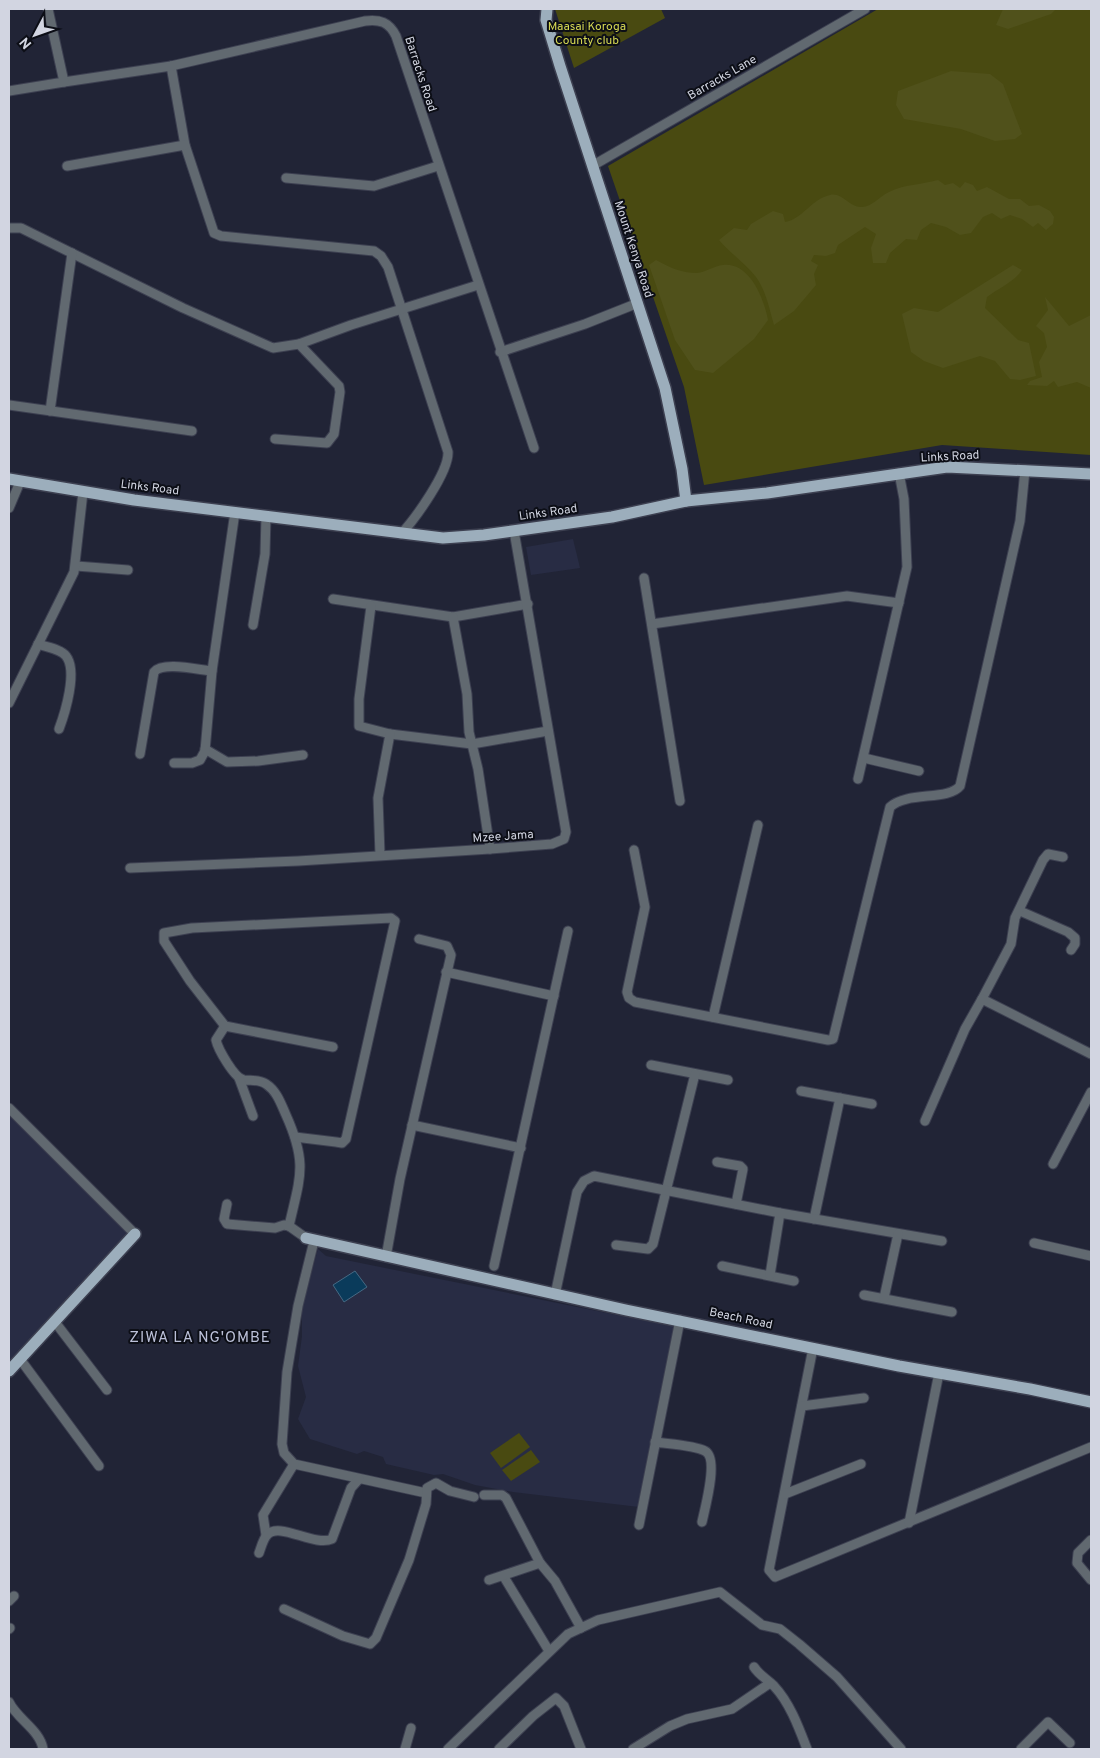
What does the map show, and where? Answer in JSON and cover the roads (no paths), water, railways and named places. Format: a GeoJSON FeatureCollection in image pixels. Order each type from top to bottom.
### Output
{"type":"FeatureCollection","features":[{"type":"Feature","properties":{"kind":"main road","name":"Mount Kenya Road"},"geometry":{"type":"LineString","coordinates":[[547,9],[549,29],[665,388],[682,468],[686,501]]}},
{"type":"Feature","properties":{"kind":"main road","name":"Links Road"},"geometry":{"type":"LineString","coordinates":[[14,481],[83,492],[401,534],[457,538],[612,517],[686,501],[767,493],[947,467],[1091,474]]}},
{"type":"Feature","properties":{"kind":"main road"},"geometry":{"type":"LineString","coordinates":[[9,1371],[135,1234]]}},
{"type":"Feature","properties":{"kind":"main road","name":"Beach Road"},"geometry":{"type":"LineString","coordinates":[[310,1239],[555,1295],[1091,1402]]}},
{"type":"Feature","properties":{"kind":"street"},"geometry":{"type":"LineString","coordinates":[[48,9],[64,82]]}},
{"type":"Feature","properties":{"kind":"street","name":"Barracks Lane"},"geometry":{"type":"LineString","coordinates":[[592,166],[864,9]]}},
{"type":"Feature","properties":{"kind":"street","name":"Barracks Road"},"geometry":{"type":"LineString","coordinates":[[9,91],[171,66],[365,20],[382,21],[390,27],[396,36],[500,352],[534,448]]}},
{"type":"Feature","properties":{"kind":"street"},"geometry":{"type":"LineString","coordinates":[[171,66],[185,145],[210,224],[217,235],[374,251],[381,256],[388,268],[430,403],[447,448],[448,458],[441,474],[409,525],[401,534]]}},
{"type":"Feature","properties":{"kind":"street"},"geometry":{"type":"LineString","coordinates":[[68,166],[185,145]]}},
{"type":"Feature","properties":{"kind":"street"},"geometry":{"type":"LineString","coordinates":[[286,178],[374,186],[438,166]]}},
{"type":"Feature","properties":{"kind":"street"},"geometry":{"type":"LineString","coordinates":[[9,228],[21,228],[260,344],[277,349],[299,344],[351,325],[478,285]]}},
{"type":"Feature","properties":{"kind":"street"},"geometry":{"type":"LineString","coordinates":[[50,411],[72,253]]}},
{"type":"Feature","properties":{"kind":"street"},"geometry":{"type":"LineString","coordinates":[[500,352],[585,324],[638,303]]}},
{"type":"Feature","properties":{"kind":"street"},"geometry":{"type":"LineString","coordinates":[[275,439],[327,443],[334,434],[340,392],[339,386],[299,344]]}},
{"type":"Feature","properties":{"kind":"street"},"geometry":{"type":"LineString","coordinates":[[9,405],[192,431]]}},
{"type":"Feature","properties":{"kind":"street"},"geometry":{"type":"LineString","coordinates":[[634,850],[645,914],[627,995],[635,1002],[828,1040],[834,1037],[890,807],[906,799],[950,791],[960,786],[1020,520],[1025,470]]}},
{"type":"Feature","properties":{"kind":"street"},"geometry":{"type":"LineString","coordinates":[[858,779],[906,566],[907,547],[904,499],[898,473]]}},
{"type":"Feature","properties":{"kind":"street"},"geometry":{"type":"LineString","coordinates":[[9,508],[14,481]]}},
{"type":"Feature","properties":{"kind":"street"},"geometry":{"type":"LineString","coordinates":[[9,703],[76,566],[83,492]]}},
{"type":"Feature","properties":{"kind":"street"},"geometry":{"type":"LineString","coordinates":[[174,763],[192,763],[200,760],[205,750],[212,671],[235,512]]}},
{"type":"Feature","properties":{"kind":"street"},"geometry":{"type":"LineString","coordinates":[[253,625],[265,554],[266,516]]}},
{"type":"Feature","properties":{"kind":"street","name":"Mzee Jama"},"geometry":{"type":"LineString","coordinates":[[130,868],[298,861],[490,849],[560,842],[566,835],[514,531]]}},
{"type":"Feature","properties":{"kind":"street"},"geometry":{"type":"LineString","coordinates":[[76,566],[128,570]]}},
{"type":"Feature","properties":{"kind":"street"},"geometry":{"type":"LineString","coordinates":[[644,578],[680,801]]}},
{"type":"Feature","properties":{"kind":"street"},"geometry":{"type":"LineString","coordinates":[[652,624],[847,596],[899,603]]}},
{"type":"Feature","properties":{"kind":"street"},"geometry":{"type":"LineString","coordinates":[[333,599],[453,617],[528,604]]}},
{"type":"Feature","properties":{"kind":"street"},"geometry":{"type":"LineString","coordinates":[[371,606],[363,654],[359,726],[364,729],[390,734],[472,744],[548,731]]}},
{"type":"Feature","properties":{"kind":"street"},"geometry":{"type":"LineString","coordinates":[[453,617],[467,694],[472,744],[478,770],[490,849]]}},
{"type":"Feature","properties":{"kind":"street"},"geometry":{"type":"LineString","coordinates":[[38,644],[65,654],[69,660],[69,699],[58,729]]}},
{"type":"Feature","properties":{"kind":"street"},"geometry":{"type":"LineString","coordinates":[[140,754],[154,672],[165,666],[212,671]]}},
{"type":"Feature","properties":{"kind":"street"},"geometry":{"type":"LineString","coordinates":[[380,855],[378,798],[390,734]]}},
{"type":"Feature","properties":{"kind":"street"},"geometry":{"type":"LineString","coordinates":[[205,750],[227,762],[258,761],[304,755]]}},
{"type":"Feature","properties":{"kind":"street"},"geometry":{"type":"LineString","coordinates":[[864,758],[919,771]]}},
{"type":"Feature","properties":{"kind":"street"},"geometry":{"type":"LineString","coordinates":[[713,1017],[758,824]]}},
{"type":"Feature","properties":{"kind":"street"},"geometry":{"type":"LineString","coordinates":[[925,1121],[965,1029],[1010,944],[1014,918],[1020,911],[1037,872],[1048,854],[1063,857]]}},
{"type":"Feature","properties":{"kind":"street"},"geometry":{"type":"LineString","coordinates":[[1020,911],[1068,932],[1075,938],[1075,944],[1071,950]]}},
{"type":"Feature","properties":{"kind":"street"},"geometry":{"type":"LineString","coordinates":[[296,1137],[342,1143],[346,1139],[395,921],[391,918],[359,919],[192,928],[165,932],[164,941],[190,981],[225,1026],[333,1047]]}},
{"type":"Feature","properties":{"kind":"street"},"geometry":{"type":"LineString","coordinates":[[494,1266],[568,931]]}},
{"type":"Feature","properties":{"kind":"street"},"geometry":{"type":"LineString","coordinates":[[386,1257],[412,1125],[451,955],[448,947],[419,939]]}},
{"type":"Feature","properties":{"kind":"street"},"geometry":{"type":"LineString","coordinates":[[446,972],[554,996]]}},
{"type":"Feature","properties":{"kind":"street"},"geometry":{"type":"LineString","coordinates":[[982,999],[1091,1054]]}},
{"type":"Feature","properties":{"kind":"street"},"geometry":{"type":"LineString","coordinates":[[225,1026],[217,1037],[217,1044],[239,1078],[253,1116]]}},
{"type":"Feature","properties":{"kind":"street"},"geometry":{"type":"LineString","coordinates":[[651,1065],[728,1080]]}},
{"type":"Feature","properties":{"kind":"street"},"geometry":{"type":"LineString","coordinates":[[616,1245],[643,1249],[652,1246],[695,1074]]}},
{"type":"Feature","properties":{"kind":"street"},"geometry":{"type":"LineString","coordinates":[[239,1078],[260,1081],[270,1087],[279,1099],[296,1137],[301,1174],[289,1226]]}},
{"type":"Feature","properties":{"kind":"street"},"geometry":{"type":"LineString","coordinates":[[801,1091],[872,1104]]}},
{"type":"Feature","properties":{"kind":"street"},"geometry":{"type":"LineString","coordinates":[[1053,1164],[1091,1092]]}},
{"type":"Feature","properties":{"kind":"street"},"geometry":{"type":"LineString","coordinates":[[814,1218],[840,1098]]}},
{"type":"Feature","properties":{"kind":"street"},"geometry":{"type":"LineString","coordinates":[[9,1108],[135,1234]]}},
{"type":"Feature","properties":{"kind":"street"},"geometry":{"type":"LineString","coordinates":[[412,1125],[521,1148]]}},
{"type":"Feature","properties":{"kind":"street"},"geometry":{"type":"LineString","coordinates":[[717,1162],[740,1166],[743,1169],[736,1204]]}},
{"type":"Feature","properties":{"kind":"street"},"geometry":{"type":"LineString","coordinates":[[555,1295],[572,1207],[577,1192],[584,1181],[597,1176],[780,1213],[942,1241]]}},
{"type":"Feature","properties":{"kind":"street"},"geometry":{"type":"LineString","coordinates":[[227,1204],[224,1220],[227,1224],[275,1228],[284,1224],[310,1239],[287,1372],[282,1444],[284,1453],[294,1464],[426,1493]]}},
{"type":"Feature","properties":{"kind":"street"},"geometry":{"type":"LineString","coordinates":[[770,1275],[780,1213]]}},
{"type":"Feature","properties":{"kind":"street"},"geometry":{"type":"LineString","coordinates":[[884,1298],[898,1234]]}},
{"type":"Feature","properties":{"kind":"street"},"geometry":{"type":"LineString","coordinates":[[1034,1243],[1091,1256]]}},
{"type":"Feature","properties":{"kind":"street"},"geometry":{"type":"LineString","coordinates":[[722,1266],[794,1281]]}},
{"type":"Feature","properties":{"kind":"street"},"geometry":{"type":"LineString","coordinates":[[864,1295],[952,1312]]}},
{"type":"Feature","properties":{"kind":"street"},"geometry":{"type":"LineString","coordinates":[[639,1525],[680,1320]]}},
{"type":"Feature","properties":{"kind":"street"},"geometry":{"type":"LineString","coordinates":[[55,1322],[107,1390]]}},
{"type":"Feature","properties":{"kind":"street"},"geometry":{"type":"LineString","coordinates":[[813,1348],[769,1570],[775,1576],[909,1523],[1091,1447]]}},
{"type":"Feature","properties":{"kind":"street"},"geometry":{"type":"LineString","coordinates":[[20,1359],[99,1466]]}},
{"type":"Feature","properties":{"kind":"street"},"geometry":{"type":"LineString","coordinates":[[909,1523],[939,1373]]}},
{"type":"Feature","properties":{"kind":"street"},"geometry":{"type":"LineString","coordinates":[[802,1406],[864,1398]]}},
{"type":"Feature","properties":{"kind":"street"},"geometry":{"type":"LineString","coordinates":[[655,1442],[704,1451],[710,1456],[712,1468],[702,1522]]}},
{"type":"Feature","properties":{"kind":"street"},"geometry":{"type":"LineString","coordinates":[[259,1553],[266,1536],[263,1515],[294,1464]]}},
{"type":"Feature","properties":{"kind":"street"},"geometry":{"type":"LineString","coordinates":[[785,1494],[861,1464]]}},
{"type":"Feature","properties":{"kind":"street"},"geometry":{"type":"LineString","coordinates":[[266,1536],[272,1532],[280,1531],[320,1541],[332,1539],[351,1488],[358,1479]]}},
{"type":"Feature","properties":{"kind":"street"},"geometry":{"type":"LineString","coordinates":[[284,1609],[343,1636],[365,1644],[372,1643],[409,1560],[426,1504],[426,1493],[430,1485],[436,1483],[450,1491],[474,1497]]}},
{"type":"Feature","properties":{"kind":"street"},"geometry":{"type":"LineString","coordinates":[[484,1495],[502,1494],[506,1498],[540,1563],[555,1581],[581,1628]]}},
{"type":"Feature","properties":{"kind":"street"},"geometry":{"type":"LineString","coordinates":[[1091,1540],[1078,1553],[1077,1563],[1091,1580]]}},
{"type":"Feature","properties":{"kind":"street"},"geometry":{"type":"LineString","coordinates":[[489,1580],[504,1577],[522,1568],[540,1563]]}},
{"type":"Feature","properties":{"kind":"street"},"geometry":{"type":"LineString","coordinates":[[504,1577],[549,1651]]}},
{"type":"Feature","properties":{"kind":"street"},"geometry":{"type":"LineString","coordinates":[[448,1749],[563,1638],[581,1628],[635,1610],[716,1592],[724,1593],[762,1625],[776,1627],[786,1633],[837,1677],[901,1749]]}},
{"type":"Feature","properties":{"kind":"street"},"geometry":{"type":"LineString","coordinates":[[754,1666],[779,1692],[796,1721],[807,1749]]}},
{"type":"Feature","properties":{"kind":"street"},"geometry":{"type":"LineString","coordinates":[[633,1749],[670,1726],[688,1719],[732,1709],[770,1682]]}},
{"type":"Feature","properties":{"kind":"street"},"geometry":{"type":"LineString","coordinates":[[499,1749],[533,1716],[556,1698],[564,1706],[581,1749]]}},
{"type":"Feature","properties":{"kind":"street"},"geometry":{"type":"LineString","coordinates":[[9,1702],[13,1710],[37,1736],[43,1749]]}},
{"type":"Feature","properties":{"kind":"street"},"geometry":{"type":"LineString","coordinates":[[1021,1749],[1048,1722],[1070,1743]]}},
{"type":"Feature","properties":{"kind":"street"},"geometry":{"type":"LineString","coordinates":[[406,1749],[410,1728]]}},
{"type":"Feature","properties":{"kind":"district","name":"ZIWA LA NG'OMBE"},"geometry":{"type":"Point","coordinates":[200,1337]}},
{"type":"Feature","properties":{"kind":"park label","name":"Maasai Koroga County club"},"geometry":{"type":"Point","coordinates":[587,33]}}]}
